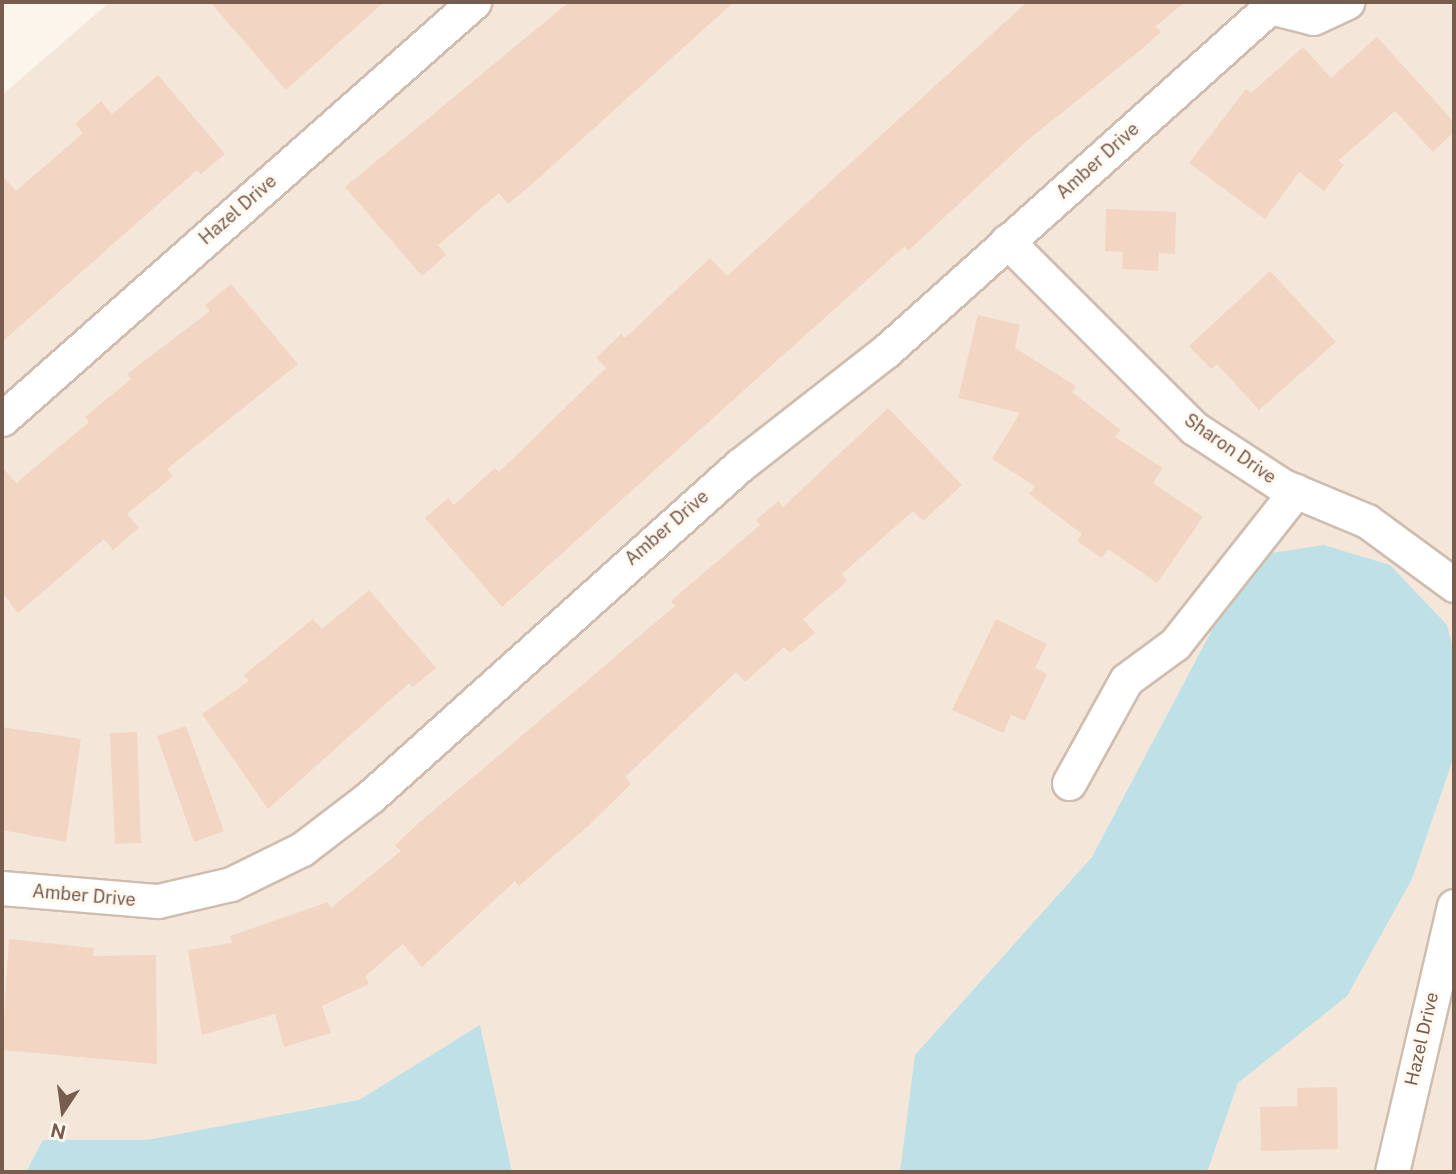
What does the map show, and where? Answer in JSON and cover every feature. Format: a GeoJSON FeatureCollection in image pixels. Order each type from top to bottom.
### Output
{"type":"FeatureCollection","features":[{"type":"Feature","properties":{"kind":"street","name":"Hazel Drive"},"geometry":{"type":"LineString","coordinates":[[2,419],[474,2]]}},
{"type":"Feature","properties":{"kind":"street","name":"Amber Drive"},"geometry":{"type":"LineString","coordinates":[[2,888],[158,901],[231,884],[302,849],[370,797],[740,465],[886,351],[1269,5],[1313,19],[1348,2]]}},
{"type":"Feature","properties":{"kind":"street","name":"Sharon Drive"},"geometry":{"type":"LineString","coordinates":[[1007,242],[1194,428],[1296,491],[1367,521],[1454,585]]}},
{"type":"Feature","properties":{"kind":"street"},"geometry":{"type":"LineString","coordinates":[[1069,783],[1126,680],[1175,644],[1296,491]]}},
{"type":"Feature","properties":{"kind":"street","name":"Hazel Drive"},"geometry":{"type":"LineString","coordinates":[[1392,1172],[1454,906]]}},
{"type":"Feature","properties":{"kind":"shaded area"},"geometry":{"type":"Polygon","coordinates":[[[110,2],[1454,2],[1454,1172],[2,1172],[2,95],[110,2]]]}},
{"type":"Feature","properties":{"kind":"water"},"geometry":{"type":"Polygon","coordinates":[[[1324,545],[1390,565],[1447,625],[1454,652],[1454,756],[1412,879],[1347,996],[1238,1083],[1207,1172],[900,1172],[915,1055],[1092,857],[1251,556],[1324,545]]]}},
{"type":"Feature","properties":{"kind":"water"},"geometry":{"type":"Polygon","coordinates":[[[480,1025],[512,1172],[26,1172],[43,1140],[147,1140],[359,1100],[480,1025]]]}},
{"type":"Feature","properties":{"kind":"building"},"geometry":{"type":"Polygon","coordinates":[[[210,2],[384,2],[286,90],[210,2]]]}},
{"type":"Feature","properties":{"kind":"building"},"geometry":{"type":"Polygon","coordinates":[[[569,2],[734,2],[508,204],[499,193],[438,245],[446,255],[422,276],[345,187],[569,2]]]}},
{"type":"Feature","properties":{"kind":"building"},"geometry":{"type":"Polygon","coordinates":[[[1027,2],[1185,2],[1156,26],[1161,32],[1030,138],[908,251],[905,246],[502,607],[425,518],[448,498],[454,505],[495,468],[499,472],[606,368],[596,358],[621,334],[625,338],[710,258],[727,276],[1027,2]]]}},
{"type":"Feature","properties":{"kind":"building"},"geometry":{"type":"Polygon","coordinates":[[[1377,37],[1454,122],[1454,132],[1433,152],[1395,111],[1339,160],[1344,165],[1324,191],[1299,172],[1265,219],[1189,163],[1246,89],[1251,93],[1303,47],[1331,78],[1377,37]]]}},
{"type":"Feature","properties":{"kind":"building"},"geometry":{"type":"Polygon","coordinates":[[[158,75],[225,154],[201,174],[197,170],[2,342],[2,175],[16,191],[83,133],[75,124],[101,101],[112,114],[158,75]]]}},
{"type":"Feature","properties":{"kind":"building"},"geometry":{"type":"Polygon","coordinates":[[[1106,209],[1176,212],[1175,254],[1159,253],[1158,271],[1122,269],[1123,252],[1105,251],[1106,209]]]}},
{"type":"Feature","properties":{"kind":"building"},"geometry":{"type":"Polygon","coordinates":[[[1270,271],[1336,342],[1259,410],[1217,364],[1211,369],[1189,346],[1270,271]]]}},
{"type":"Feature","properties":{"kind":"building"},"geometry":{"type":"Polygon","coordinates":[[[231,284],[298,364],[167,469],[173,476],[127,514],[139,528],[113,550],[104,539],[18,613],[2,592],[2,467],[16,483],[89,422],[85,417],[131,379],[127,374],[210,311],[205,305],[231,284]]]}},
{"type":"Feature","properties":{"kind":"building"},"geometry":{"type":"Polygon","coordinates":[[[978,315],[1020,325],[1015,348],[1076,386],[1072,392],[1121,430],[1115,437],[1163,468],[1153,483],[1203,517],[1157,583],[1108,549],[1102,558],[1077,541],[1082,534],[1029,494],[1035,486],[992,459],[1020,413],[958,398],[978,315]]]}},
{"type":"Feature","properties":{"kind":"building"},"geometry":{"type":"Polygon","coordinates":[[[888,408],[962,485],[923,521],[913,511],[842,574],[847,581],[803,619],[815,633],[790,653],[784,647],[745,682],[736,672],[625,777],[631,784],[588,826],[519,886],[515,881],[422,967],[403,944],[365,976],[369,984],[322,1006],[331,1033],[284,1047],[275,1014],[202,1035],[188,950],[232,943],[230,936],[328,902],[331,908],[401,851],[395,845],[420,822],[675,606],[671,601],[760,525],[756,520],[778,501],[783,507],[888,408]]]}},
{"type":"Feature","properties":{"kind":"building"},"geometry":{"type":"Polygon","coordinates":[[[369,590],[436,668],[413,687],[409,683],[268,809],[202,714],[249,681],[244,675],[313,619],[322,629],[369,590]]]}},
{"type":"Feature","properties":{"kind":"building"},"geometry":{"type":"Polygon","coordinates":[[[996,619],[1047,644],[1035,668],[1047,674],[1025,721],[1011,715],[1003,733],[952,710],[996,619]]]}},
{"type":"Feature","properties":{"kind":"building"},"geometry":{"type":"Polygon","coordinates":[[[186,726],[224,831],[194,842],[157,736],[186,726]]]}},
{"type":"Feature","properties":{"kind":"building"},"geometry":{"type":"Polygon","coordinates":[[[2,727],[81,739],[66,842],[2,830],[2,727]]]}},
{"type":"Feature","properties":{"kind":"building"},"geometry":{"type":"Polygon","coordinates":[[[137,732],[141,843],[115,844],[110,733],[137,732]]]}},
{"type":"Feature","properties":{"kind":"building"},"geometry":{"type":"Polygon","coordinates":[[[9,939],[94,948],[93,956],[156,955],[157,1064],[2,1050],[9,939]]]}},
{"type":"Feature","properties":{"kind":"building"},"geometry":{"type":"Polygon","coordinates":[[[1337,1087],[1338,1149],[1261,1151],[1260,1107],[1297,1106],[1297,1088],[1337,1087]]]}}]}
